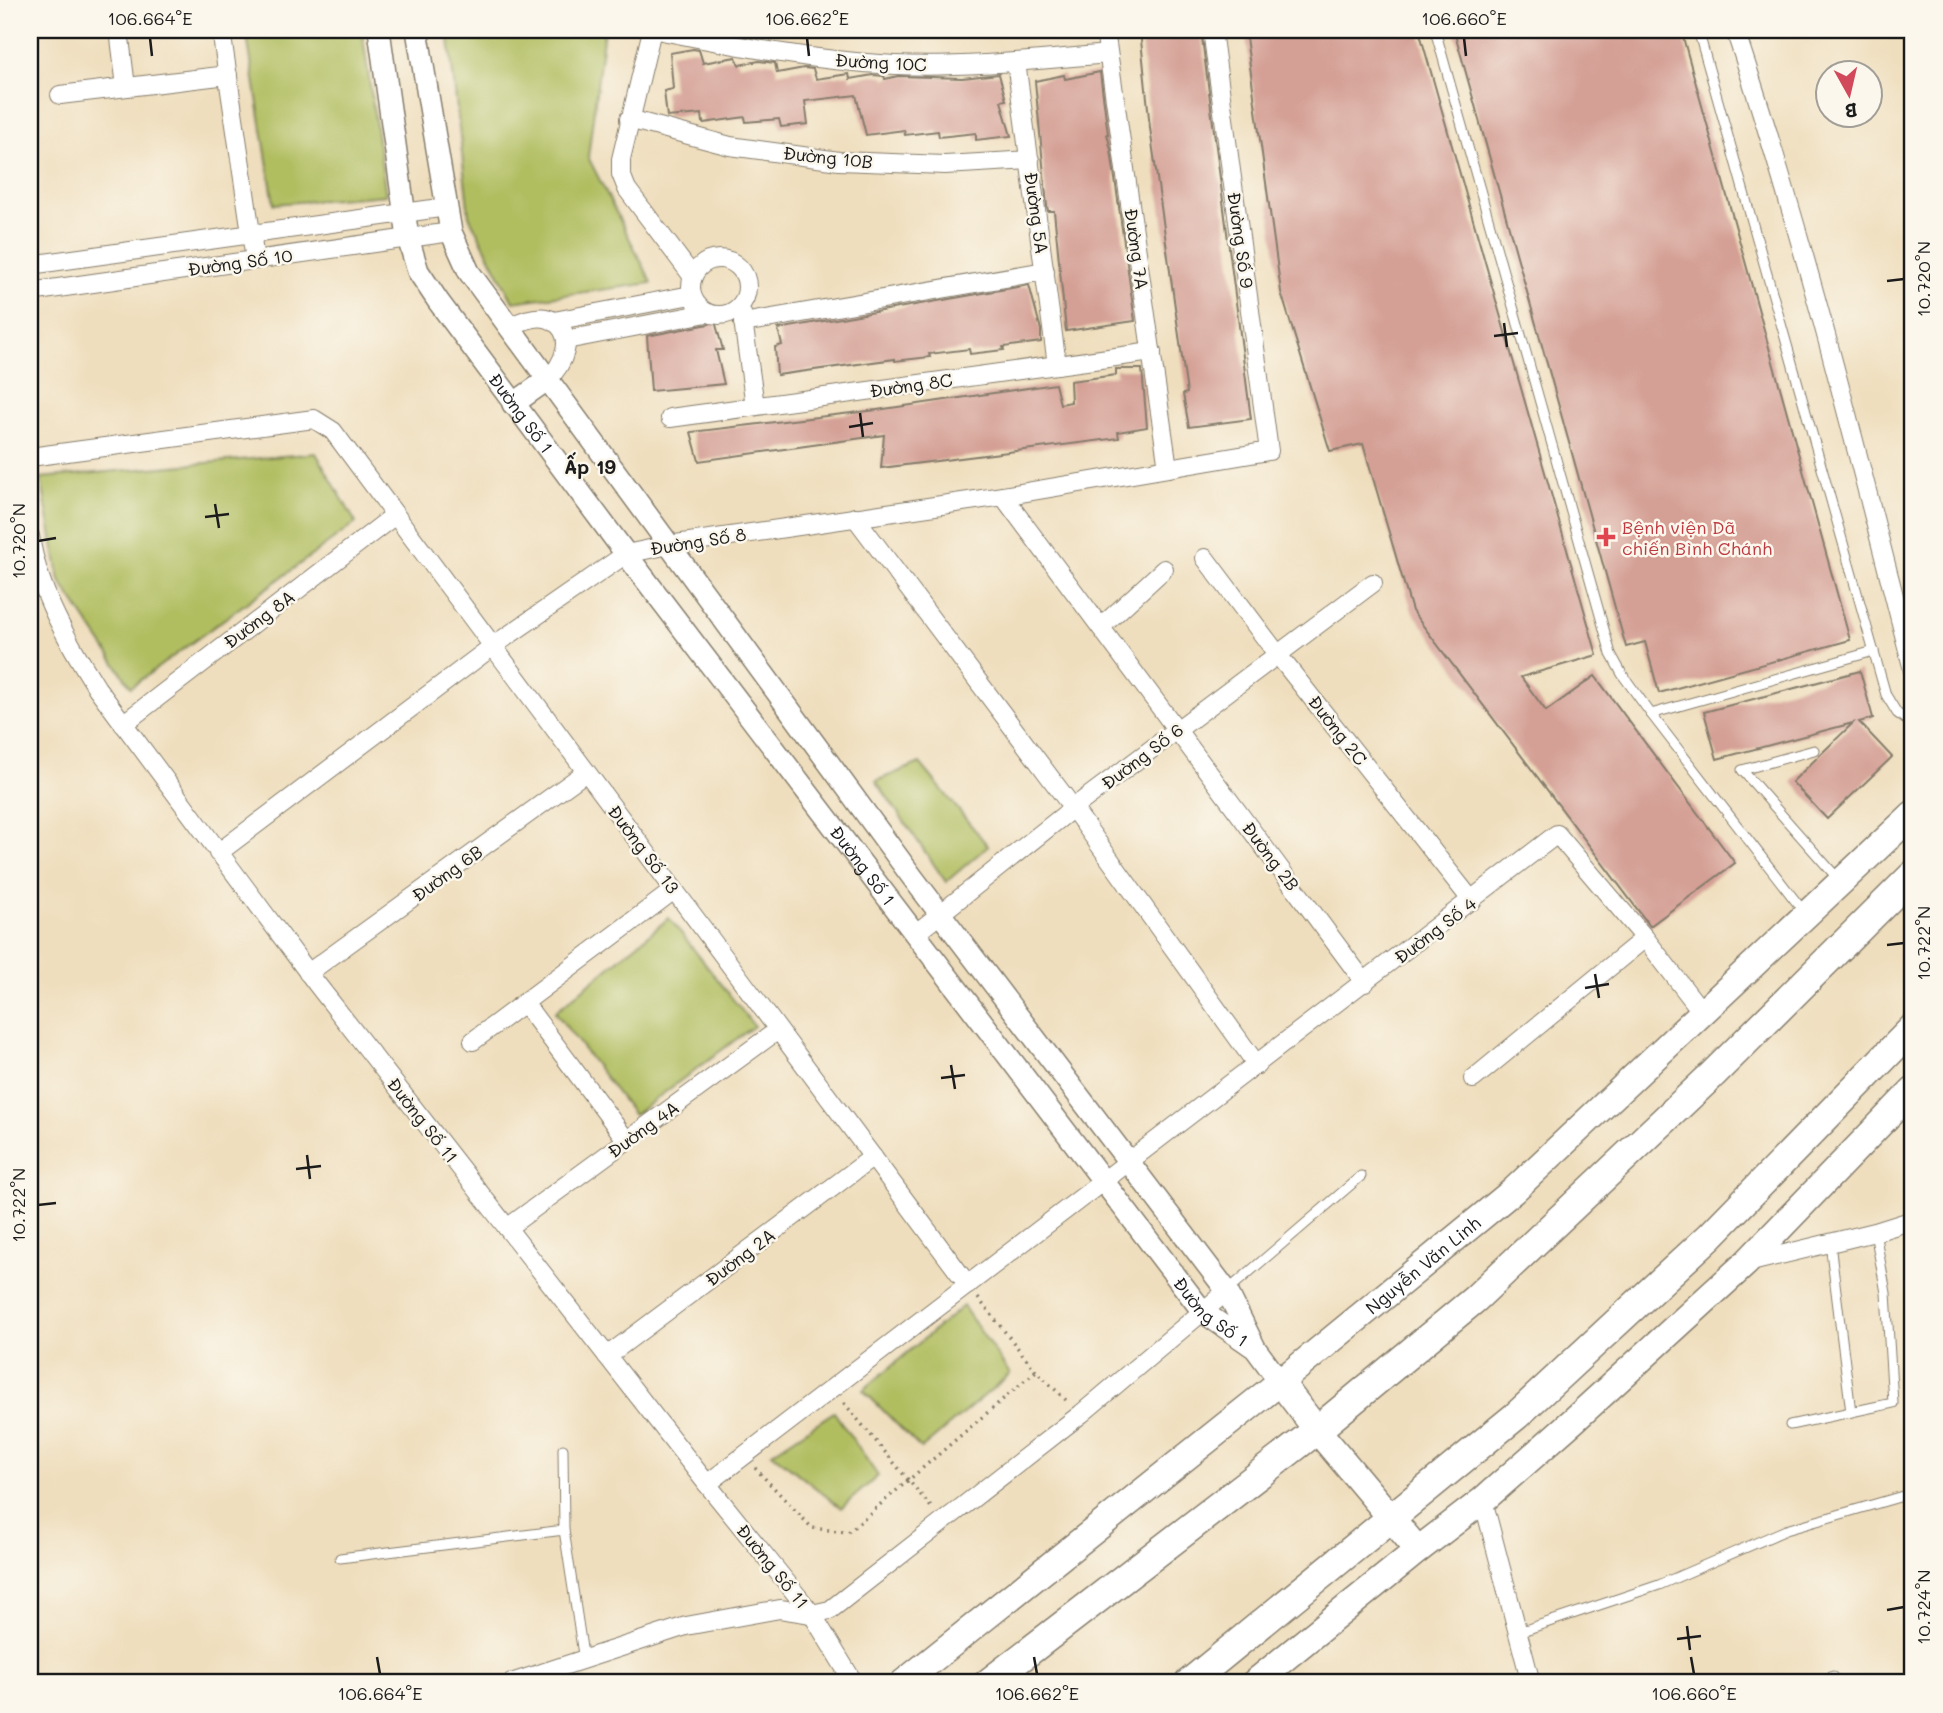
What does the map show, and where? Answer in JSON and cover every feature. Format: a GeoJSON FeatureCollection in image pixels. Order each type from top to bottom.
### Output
{"type":"FeatureCollection","features":[{"type":"Feature","properties":{"kind":"highway"},"geometry":{"type":"LineString","coordinates":[[988,1683],[1317,1430],[1475,1299],[1711,1076],[1913,875]]}},
{"type":"Feature","properties":{"kind":"highway"},"geometry":{"type":"LineString","coordinates":[[1189,1683],[1517,1415],[1710,1236],[1913,1028]]}},
{"type":"Feature","properties":{"kind":"main road","name":"Nguyễn Văn Linh"},"geometry":{"type":"LineString","coordinates":[[903,1683],[1280,1382],[1513,1191],[1913,814]]}},
{"type":"Feature","properties":{"kind":"main road"},"geometry":{"type":"LineString","coordinates":[[1254,1683],[1482,1500],[1746,1263],[1913,1090]]}},
{"type":"Feature","properties":{"kind":"main road"},"geometry":{"type":"LineString","coordinates":[[1280,1382],[1418,1549]]}},
{"type":"Feature","properties":{"kind":"street"},"geometry":{"type":"LineString","coordinates":[[119,30],[126,87]]}},
{"type":"Feature","properties":{"kind":"street"},"geometry":{"type":"LineString","coordinates":[[221,30],[254,260]]}},
{"type":"Feature","properties":{"kind":"street","name":"Đường Số 1"},"geometry":{"type":"LineString","coordinates":[[379,30],[408,238],[418,271],[513,404],[626,554],[1203,1312],[1255,1348]]}},
{"type":"Feature","properties":{"kind":"street","name":"Đường Số 1"},"geometry":{"type":"LineString","coordinates":[[416,30],[451,232],[469,272],[941,915],[1227,1291],[1255,1348],[1280,1382]]}},
{"type":"Feature","properties":{"kind":"street"},"geometry":{"type":"LineString","coordinates":[[654,30],[629,119],[621,159],[621,174],[627,189],[692,286],[695,302],[706,313]]}},
{"type":"Feature","properties":{"kind":"street","name":"Đường 10C"},"geometry":{"type":"LineString","coordinates":[[654,30],[775,54],[894,65],[979,64],[1108,54]]}},
{"type":"Feature","properties":{"kind":"street","name":"Đường 7A"},"geometry":{"type":"LineString","coordinates":[[1105,30],[1168,468]]}},
{"type":"Feature","properties":{"kind":"street","name":"Đường Số 9"},"geometry":{"type":"LineString","coordinates":[[1213,30],[1269,451]]}},
{"type":"Feature","properties":{"kind":"street"},"geometry":{"type":"LineString","coordinates":[[1735,30],[1783,179],[1913,670]]}},
{"type":"Feature","properties":{"kind":"street","name":"Đường 5A"},"geometry":{"type":"LineString","coordinates":[[1016,62],[1057,365]]}},
{"type":"Feature","properties":{"kind":"street"},"geometry":{"type":"LineString","coordinates":[[60,95],[228,75]]}},
{"type":"Feature","properties":{"kind":"street","name":"Đường 10B"},"geometry":{"type":"LineString","coordinates":[[629,119],[730,146],[839,161],[945,165],[1030,160]]}},
{"type":"Feature","properties":{"kind":"street","name":"Đường Số 10"},"geometry":{"type":"LineString","coordinates":[[30,265],[447,207]]}},
{"type":"Feature","properties":{"kind":"street","name":"Đường Số 10"},"geometry":{"type":"LineString","coordinates":[[30,292],[451,232]]}},
{"type":"Feature","properties":{"kind":"street"},"geometry":{"type":"LineString","coordinates":[[509,327],[523,320],[554,321],[692,286],[706,262],[715,259],[734,263],[742,269],[748,288],[742,315],[755,406]]}},
{"type":"Feature","properties":{"kind":"street"},"geometry":{"type":"LineString","coordinates":[[566,340],[706,313],[742,315],[1045,271]]}},
{"type":"Feature","properties":{"kind":"street"},"geometry":{"type":"LineString","coordinates":[[513,404],[547,380],[563,362],[566,340],[554,321]]}},
{"type":"Feature","properties":{"kind":"street","name":"Đường 8C"},"geometry":{"type":"LineString","coordinates":[[670,418],[1152,352]]}},
{"type":"Feature","properties":{"kind":"street","name":"Đường Số 13"},"geometry":{"type":"LineString","coordinates":[[30,457],[314,419],[332,431],[968,1285]]}},
{"type":"Feature","properties":{"kind":"street","name":"Đường Số 8"},"geometry":{"type":"LineString","coordinates":[[218,853],[493,646],[626,554],[669,545],[1003,496],[1269,451]]}},
{"type":"Feature","properties":{"kind":"street","name":"Đường 2B"},"geometry":{"type":"LineString","coordinates":[[1003,496],[1365,983]]}},
{"type":"Feature","properties":{"kind":"street","name":"Đường 8A"},"geometry":{"type":"LineString","coordinates":[[123,724],[395,515]]}},
{"type":"Feature","properties":{"kind":"street"},"geometry":{"type":"LineString","coordinates":[[855,517],[1073,808],[1257,1065]]}},
{"type":"Feature","properties":{"kind":"street","name":"Đường Số 11"},"geometry":{"type":"LineString","coordinates":[[30,536],[33,561],[66,639],[97,688],[309,973],[707,1484],[812,1614],[854,1683]]}},
{"type":"Feature","properties":{"kind":"street","name":"Đường 2C"},"geometry":{"type":"LineString","coordinates":[[1205,558],[1472,901]]}},
{"type":"Feature","properties":{"kind":"street"},"geometry":{"type":"LineString","coordinates":[[1101,627],[1164,569]]}},
{"type":"Feature","properties":{"kind":"street","name":"Đường Số 6"},"geometry":{"type":"LineString","coordinates":[[915,934],[1073,808],[1373,583]]}},
{"type":"Feature","properties":{"kind":"street","name":"Đường 6B"},"geometry":{"type":"LineString","coordinates":[[309,973],[586,772]]}},
{"type":"Feature","properties":{"kind":"street","name":"Đường Số 4"},"geometry":{"type":"LineString","coordinates":[[707,1484],[1557,834],[1645,938],[1702,1012]]}},
{"type":"Feature","properties":{"kind":"street"},"geometry":{"type":"LineString","coordinates":[[473,1041],[674,890]]}},
{"type":"Feature","properties":{"kind":"street"},"geometry":{"type":"LineString","coordinates":[[1473,1079],[1645,938]]}},
{"type":"Feature","properties":{"kind":"street"},"geometry":{"type":"LineString","coordinates":[[525,1004],[627,1141]]}},
{"type":"Feature","properties":{"kind":"street","name":"Đường 4A"},"geometry":{"type":"LineString","coordinates":[[507,1228],[778,1030]]}},
{"type":"Feature","properties":{"kind":"street","name":"Đường 2A"},"geometry":{"type":"LineString","coordinates":[[607,1356],[873,1157]]}},
{"type":"Feature","properties":{"kind":"street"},"geometry":{"type":"LineString","coordinates":[[1746,1263],[1875,1232],[1913,1220]]}},
{"type":"Feature","properties":{"kind":"street"},"geometry":{"type":"LineString","coordinates":[[511,1683],[686,1626],[780,1609],[812,1614],[830,1609],[1081,1414],[1227,1291]]}},
{"type":"Feature","properties":{"kind":"street"},"geometry":{"type":"LineString","coordinates":[[1482,1500],[1531,1683]]}},
{"type":"Feature","properties":{"kind":"lane"},"geometry":{"type":"LineString","coordinates":[[1435,30],[1607,642],[1616,664],[1651,715],[1805,914]]}},
{"type":"Feature","properties":{"kind":"lane"},"geometry":{"type":"LineString","coordinates":[[1698,30],[1889,702],[1897,713],[1913,725]]}},
{"type":"Feature","properties":{"kind":"lane"},"geometry":{"type":"LineString","coordinates":[[1651,715],[1874,651]]}},
{"type":"Feature","properties":{"kind":"lane"},"geometry":{"type":"LineString","coordinates":[[1814,750],[1742,770],[1840,881]]}},
{"type":"Feature","properties":{"kind":"lane"},"geometry":{"type":"LineString","coordinates":[[1227,1291],[1361,1177]]}},
{"type":"Feature","properties":{"kind":"lane"},"geometry":{"type":"LineString","coordinates":[[1790,1425],[1893,1403],[1886,1293],[1875,1232]]}},
{"type":"Feature","properties":{"kind":"lane"},"geometry":{"type":"LineString","coordinates":[[1830,1243],[1851,1412]]}},
{"type":"Feature","properties":{"kind":"lane"},"geometry":{"type":"LineString","coordinates":[[563,1450],[564,1530],[584,1661]]}},
{"type":"Feature","properties":{"kind":"lane"},"geometry":{"type":"LineString","coordinates":[[1516,1633],[1659,1585],[1786,1530],[1913,1493]]}},
{"type":"Feature","properties":{"kind":"lane"},"geometry":{"type":"LineString","coordinates":[[340,1558],[564,1530]]}},
{"type":"Feature","properties":{"kind":"lane"},"geometry":{"type":"LineString","coordinates":[[1817,1683],[1833,1676]]}},
{"type":"Feature","properties":{"kind":"path"},"geometry":{"type":"LineString","coordinates":[[968,1285],[1036,1371],[1081,1414]]}},
{"type":"Feature","properties":{"kind":"path"},"geometry":{"type":"LineString","coordinates":[[744,1456],[812,1528],[848,1532],[1036,1371]]}},
{"type":"Feature","properties":{"kind":"path"},"geometry":{"type":"LineString","coordinates":[[832,1388],[944,1522]]}},
{"type":"Feature","properties":{"kind":"green space"},"geometry":{"type":"Polygon","coordinates":[[[246,30],[362,30],[386,195],[274,204],[246,30]]]}},
{"type":"Feature","properties":{"kind":"green space"},"geometry":{"type":"Polygon","coordinates":[[[448,30],[604,30],[588,157],[652,283],[513,302],[469,216],[448,30]]]}},
{"type":"Feature","properties":{"kind":"green space"},"geometry":{"type":"Polygon","coordinates":[[[316,453],[356,523],[131,687],[60,581],[41,478],[316,453]]]}},
{"type":"Feature","properties":{"kind":"green space"},"geometry":{"type":"Polygon","coordinates":[[[920,763],[988,846],[946,882],[876,781],[920,763]]]}},
{"type":"Feature","properties":{"kind":"green space"},"geometry":{"type":"Polygon","coordinates":[[[669,918],[754,1026],[634,1115],[555,1012],[669,918]]]}},
{"type":"Feature","properties":{"kind":"green space"},"geometry":{"type":"Polygon","coordinates":[[[963,1306],[1010,1374],[921,1449],[863,1390],[963,1306]]]}},
{"type":"Feature","properties":{"kind":"green space"},"geometry":{"type":"Polygon","coordinates":[[[834,1412],[878,1476],[841,1508],[772,1453],[834,1412]]]}},
{"type":"Feature","properties":{"kind":"building"},"geometry":{"type":"Polygon","coordinates":[[[1140,30],[1201,30],[1251,419],[1189,427],[1183,394],[1187,393],[1150,128],[1140,30]]]}},
{"type":"Feature","properties":{"kind":"building"},"geometry":{"type":"Polygon","coordinates":[[[1245,30],[1419,30],[1597,655],[1521,677],[1546,711],[1595,676],[1735,863],[1650,926],[1412,611],[1363,444],[1330,451],[1281,292],[1245,30]]]}},
{"type":"Feature","properties":{"kind":"building"},"geometry":{"type":"Polygon","coordinates":[[[1454,30],[1681,30],[1850,640],[1659,693],[1645,642],[1626,647],[1454,30]]]}},
{"type":"Feature","properties":{"kind":"building"},"geometry":{"type":"Polygon","coordinates":[[[699,50],[703,63],[736,57],[739,65],[759,61],[775,63],[777,73],[813,69],[816,79],[849,74],[850,79],[873,75],[884,76],[885,79],[898,76],[962,78],[999,74],[1006,100],[1001,101],[1011,136],[976,140],[976,133],[939,137],[938,131],[905,135],[904,130],[866,135],[856,95],[805,101],[808,124],[781,127],[779,119],[746,122],[745,117],[703,123],[702,114],[667,117],[664,91],[673,89],[670,53],[699,50]]]}},
{"type":"Feature","properties":{"kind":"building"},"geometry":{"type":"Polygon","coordinates":[[[1100,72],[1135,321],[1066,331],[1054,211],[1048,211],[1047,206],[1035,81],[1064,75],[1065,79],[1100,72]]]}},
{"type":"Feature","properties":{"kind":"building"},"geometry":{"type":"Polygon","coordinates":[[[1029,285],[1041,330],[1041,342],[1003,347],[1004,350],[970,354],[969,349],[929,354],[930,357],[895,359],[777,375],[775,347],[782,345],[778,329],[1029,285]]]}},
{"type":"Feature","properties":{"kind":"building"},"geometry":{"type":"Polygon","coordinates":[[[715,321],[723,350],[716,350],[724,384],[651,391],[647,336],[715,321]]]}},
{"type":"Feature","properties":{"kind":"building"},"geometry":{"type":"Polygon","coordinates":[[[1116,369],[1142,369],[1147,427],[1118,432],[1119,438],[881,468],[884,435],[699,461],[691,432],[877,410],[1055,384],[1060,404],[1071,402],[1070,381],[1116,375],[1116,369]]]}},
{"type":"Feature","properties":{"kind":"building"},"geometry":{"type":"Polygon","coordinates":[[[1860,671],[1873,718],[1859,722],[1892,757],[1827,819],[1792,782],[1853,723],[1717,759],[1704,712],[1860,671]]]}},
{"type":"Feature","properties":{"kind":"place","name":"Bệnh viện Dã chiến Bình Chánh"},"geometry":{"type":"Point","coordinates":[1606,537]}},
{"type":"Feature","properties":{"kind":"district","name":"Ấp 19"},"geometry":{"type":"Point","coordinates":[590,466]}}]}
